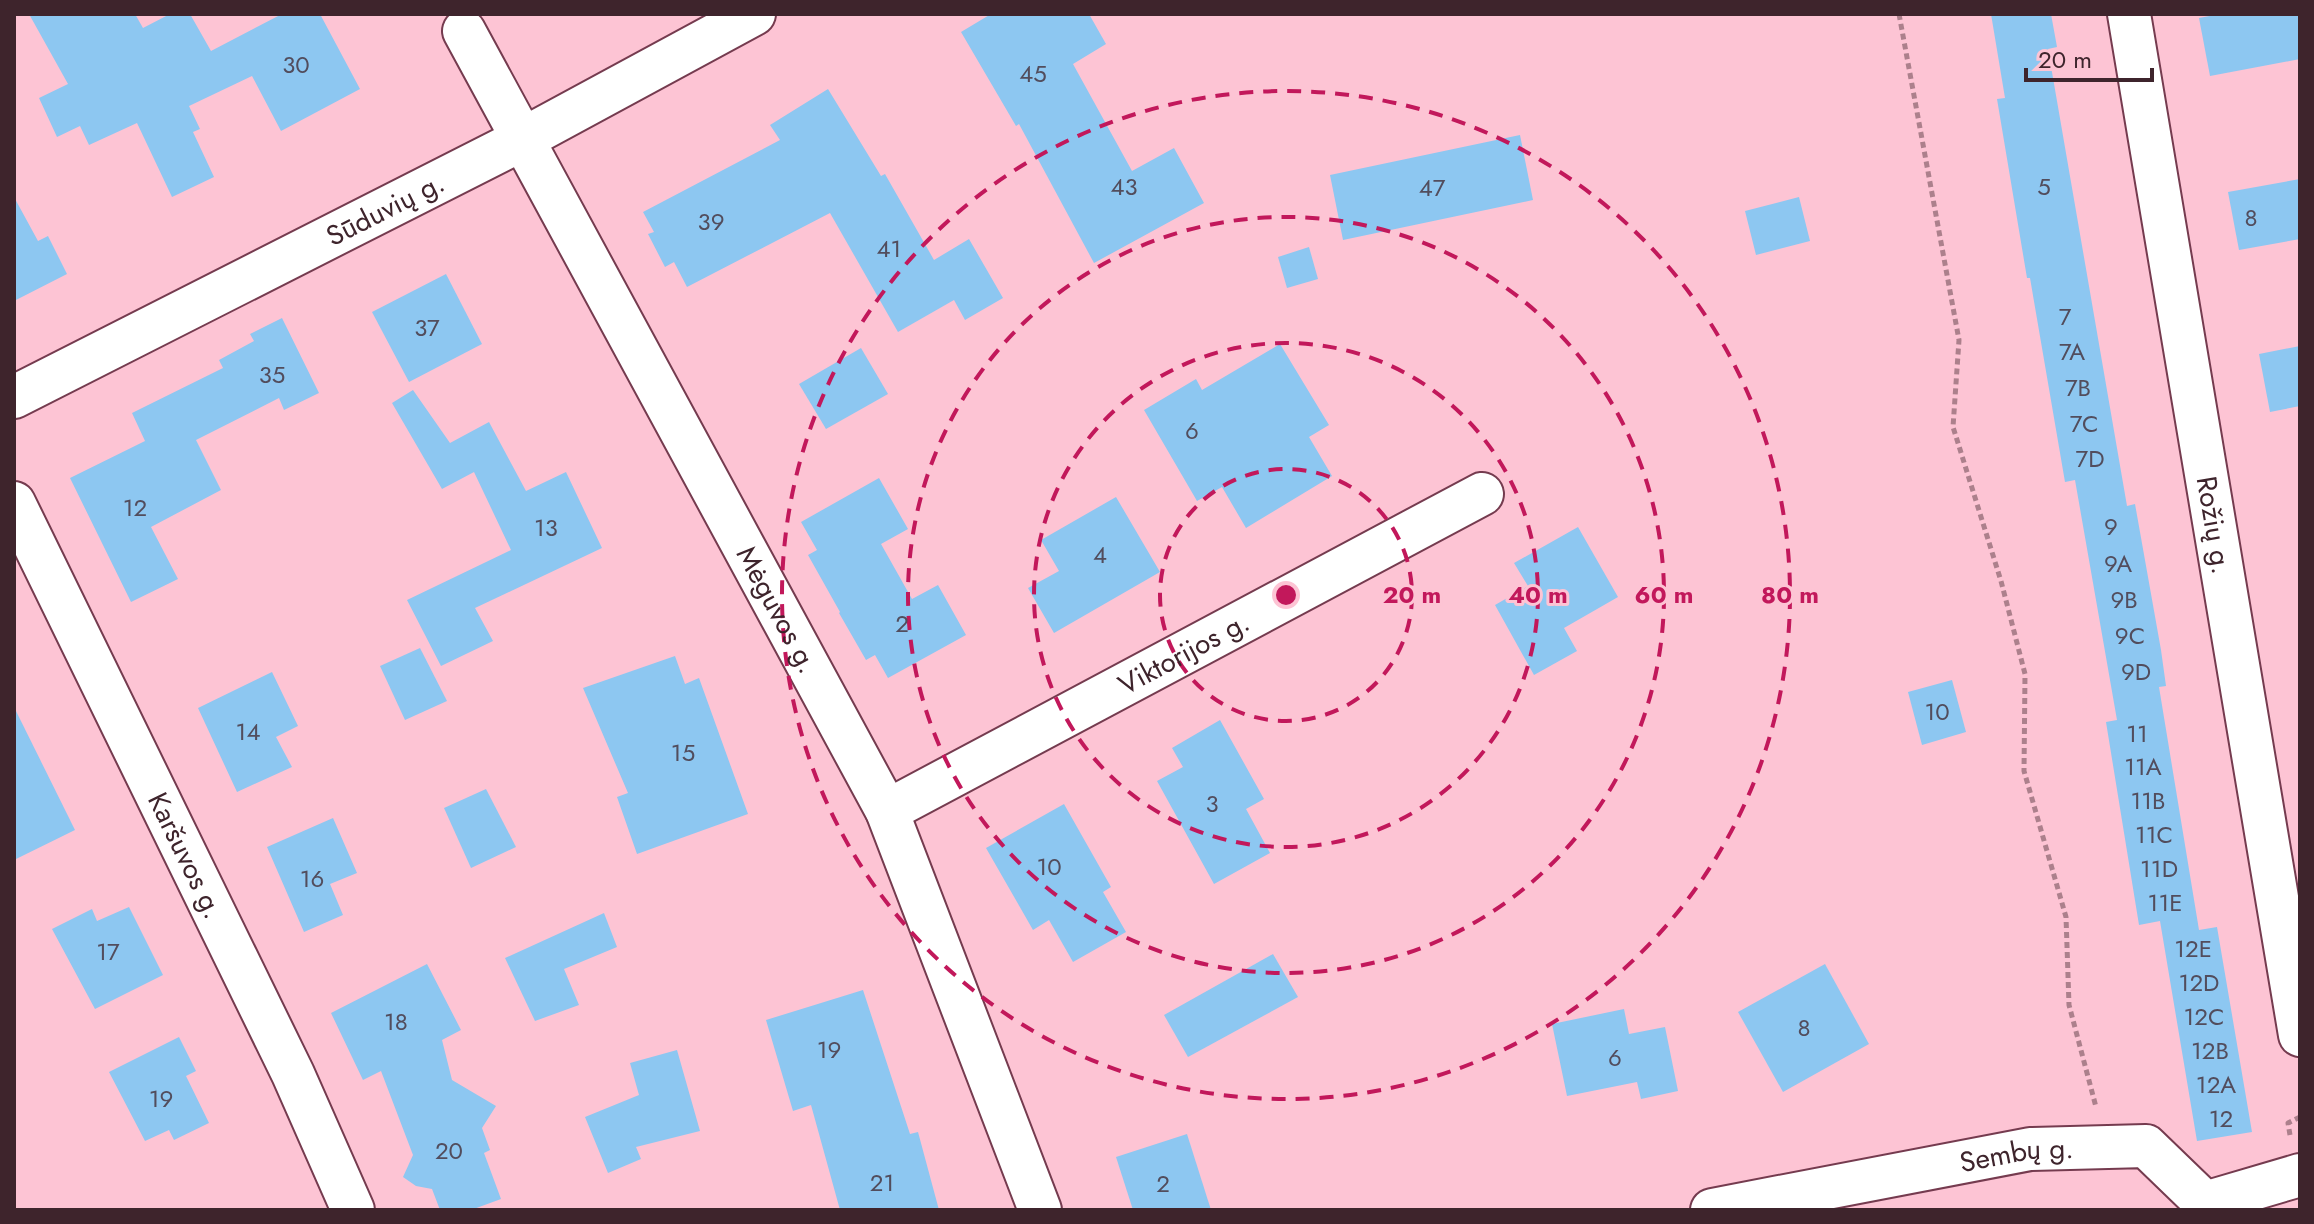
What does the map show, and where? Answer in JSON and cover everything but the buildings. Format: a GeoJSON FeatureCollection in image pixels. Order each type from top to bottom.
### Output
{"type":"FeatureCollection","features":[{"type":"Feature","properties":{"kind":"street","name":"Sūduvių g."},"geometry":{"type":"LineString","coordinates":[[14,397],[523,139],[754,14]]}},
{"type":"Feature","properties":{"kind":"street","name":"Rožių g."},"geometry":{"type":"LineString","coordinates":[[2129,14],[2300,1035]]}},
{"type":"Feature","properties":{"kind":"street","name":"Mėguvos g."},"geometry":{"type":"LineString","coordinates":[[464,31],[887,811],[1040,1210]]}},
{"type":"Feature","properties":{"kind":"street","name":"Viktorijos g."},"geometry":{"type":"LineString","coordinates":[[887,811],[1482,494]]}},
{"type":"Feature","properties":{"kind":"street","name":"Karšuvos g."},"geometry":{"type":"LineString","coordinates":[[14,503],[293,1074],[353,1210]]}},
{"type":"Feature","properties":{"kind":"street","name":"Sembų g."},"geometry":{"type":"LineString","coordinates":[[1712,1210],[2030,1149],[2146,1146],[2205,1203],[2300,1175]]}},
{"type":"Feature","properties":{"kind":"path"},"geometry":{"type":"LineString","coordinates":[[1899,14],[1959,340],[1953,427],[2001,581],[2025,674],[2024,771],[2066,917],[2069,1005],[2098,1113],[2116,1147]]}}]}
